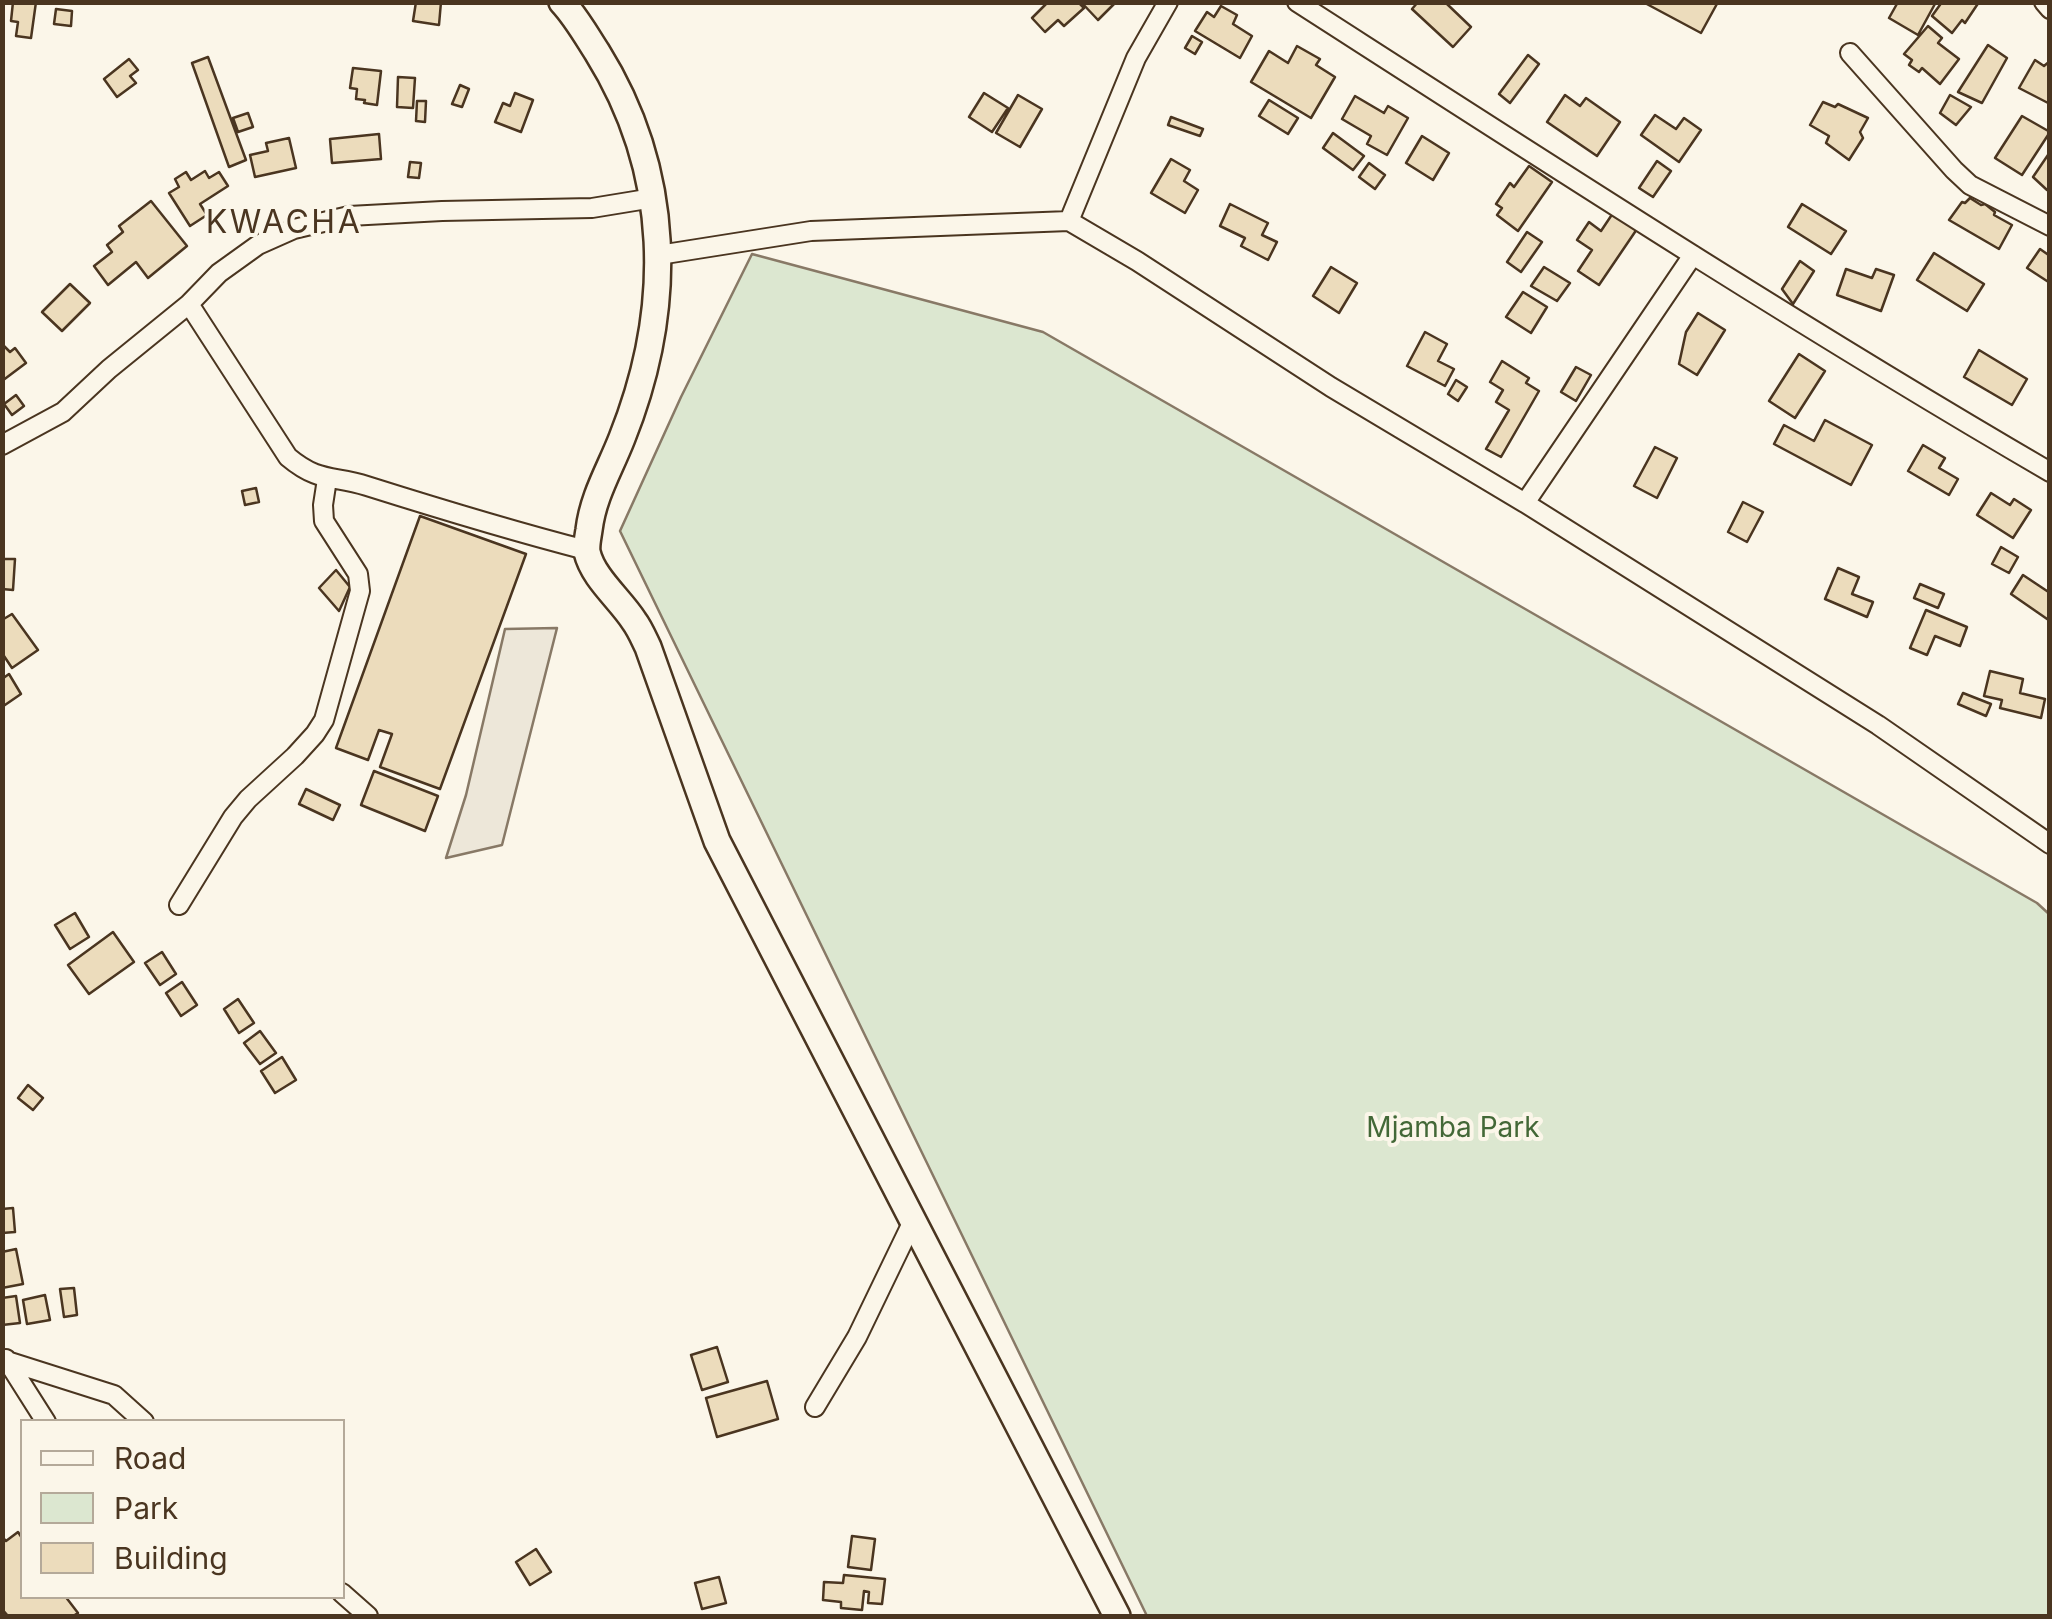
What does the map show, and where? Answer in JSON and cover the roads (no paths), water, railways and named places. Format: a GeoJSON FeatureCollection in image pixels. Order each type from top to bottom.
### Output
{"type":"FeatureCollection","features":[{"type":"Feature","properties":{"kind":"main road"},"geometry":{"type":"LineString","coordinates":[[562,2],[613,77],[639,142],[653,198],[659,255],[657,303],[641,384],[590,515],[586,550],[592,565],[634,620],[648,648],[718,841],[1117,1616]]}},
{"type":"Feature","properties":{"kind":"street"},"geometry":{"type":"LineString","coordinates":[[1069,221],[1136,58],[1168,2]]}},
{"type":"Feature","properties":{"kind":"street"},"geometry":{"type":"LineString","coordinates":[[1297,2],[1693,256],[2050,472]]}},
{"type":"Feature","properties":{"kind":"street"},"geometry":{"type":"LineString","coordinates":[[2044,2],[2050,9]]}},
{"type":"Feature","properties":{"kind":"street"},"geometry":{"type":"LineString","coordinates":[[1850,53],[1970,184],[2050,226]]}},
{"type":"Feature","properties":{"kind":"street"},"geometry":{"type":"LineString","coordinates":[[2,444],[63,412],[189,304],[219,273],[258,245],[294,229],[348,216],[592,208],[653,198]]}},
{"type":"Feature","properties":{"kind":"street"},"geometry":{"type":"LineString","coordinates":[[659,255],[811,231],[1069,221],[1878,725],[2050,844]]}},
{"type":"Feature","properties":{"kind":"street"},"geometry":{"type":"LineString","coordinates":[[1525,503],[1693,256]]}},
{"type":"Feature","properties":{"kind":"street"},"geometry":{"type":"LineString","coordinates":[[189,304],[288,456],[302,469],[326,479],[356,482],[497,527],[586,550]]}},
{"type":"Feature","properties":{"kind":"street"},"geometry":{"type":"LineString","coordinates":[[179,905],[232,817],[295,756],[324,720],[360,591],[358,574],[324,521],[326,479]]}},
{"type":"Feature","properties":{"kind":"street"},"geometry":{"type":"LineString","coordinates":[[816,1408],[857,1337],[913,1221]]}},
{"type":"Feature","properties":{"kind":"street"},"geometry":{"type":"LineString","coordinates":[[5,1358],[44,1419]]}},
{"type":"Feature","properties":{"kind":"street"},"geometry":{"type":"LineString","coordinates":[[5,1358],[114,1395],[141,1419]]}},
{"type":"Feature","properties":{"kind":"street"},"geometry":{"type":"LineString","coordinates":[[345,1596],[368,1616]]}},
{"type":"Feature","properties":{"kind":"district","name":"KWACHA"},"geometry":{"type":"Point","coordinates":[284,223]}},
{"type":"Feature","properties":{"kind":"park label","name":"Mjamba Park"},"geometry":{"type":"Point","coordinates":[1453,1129]}}]}
